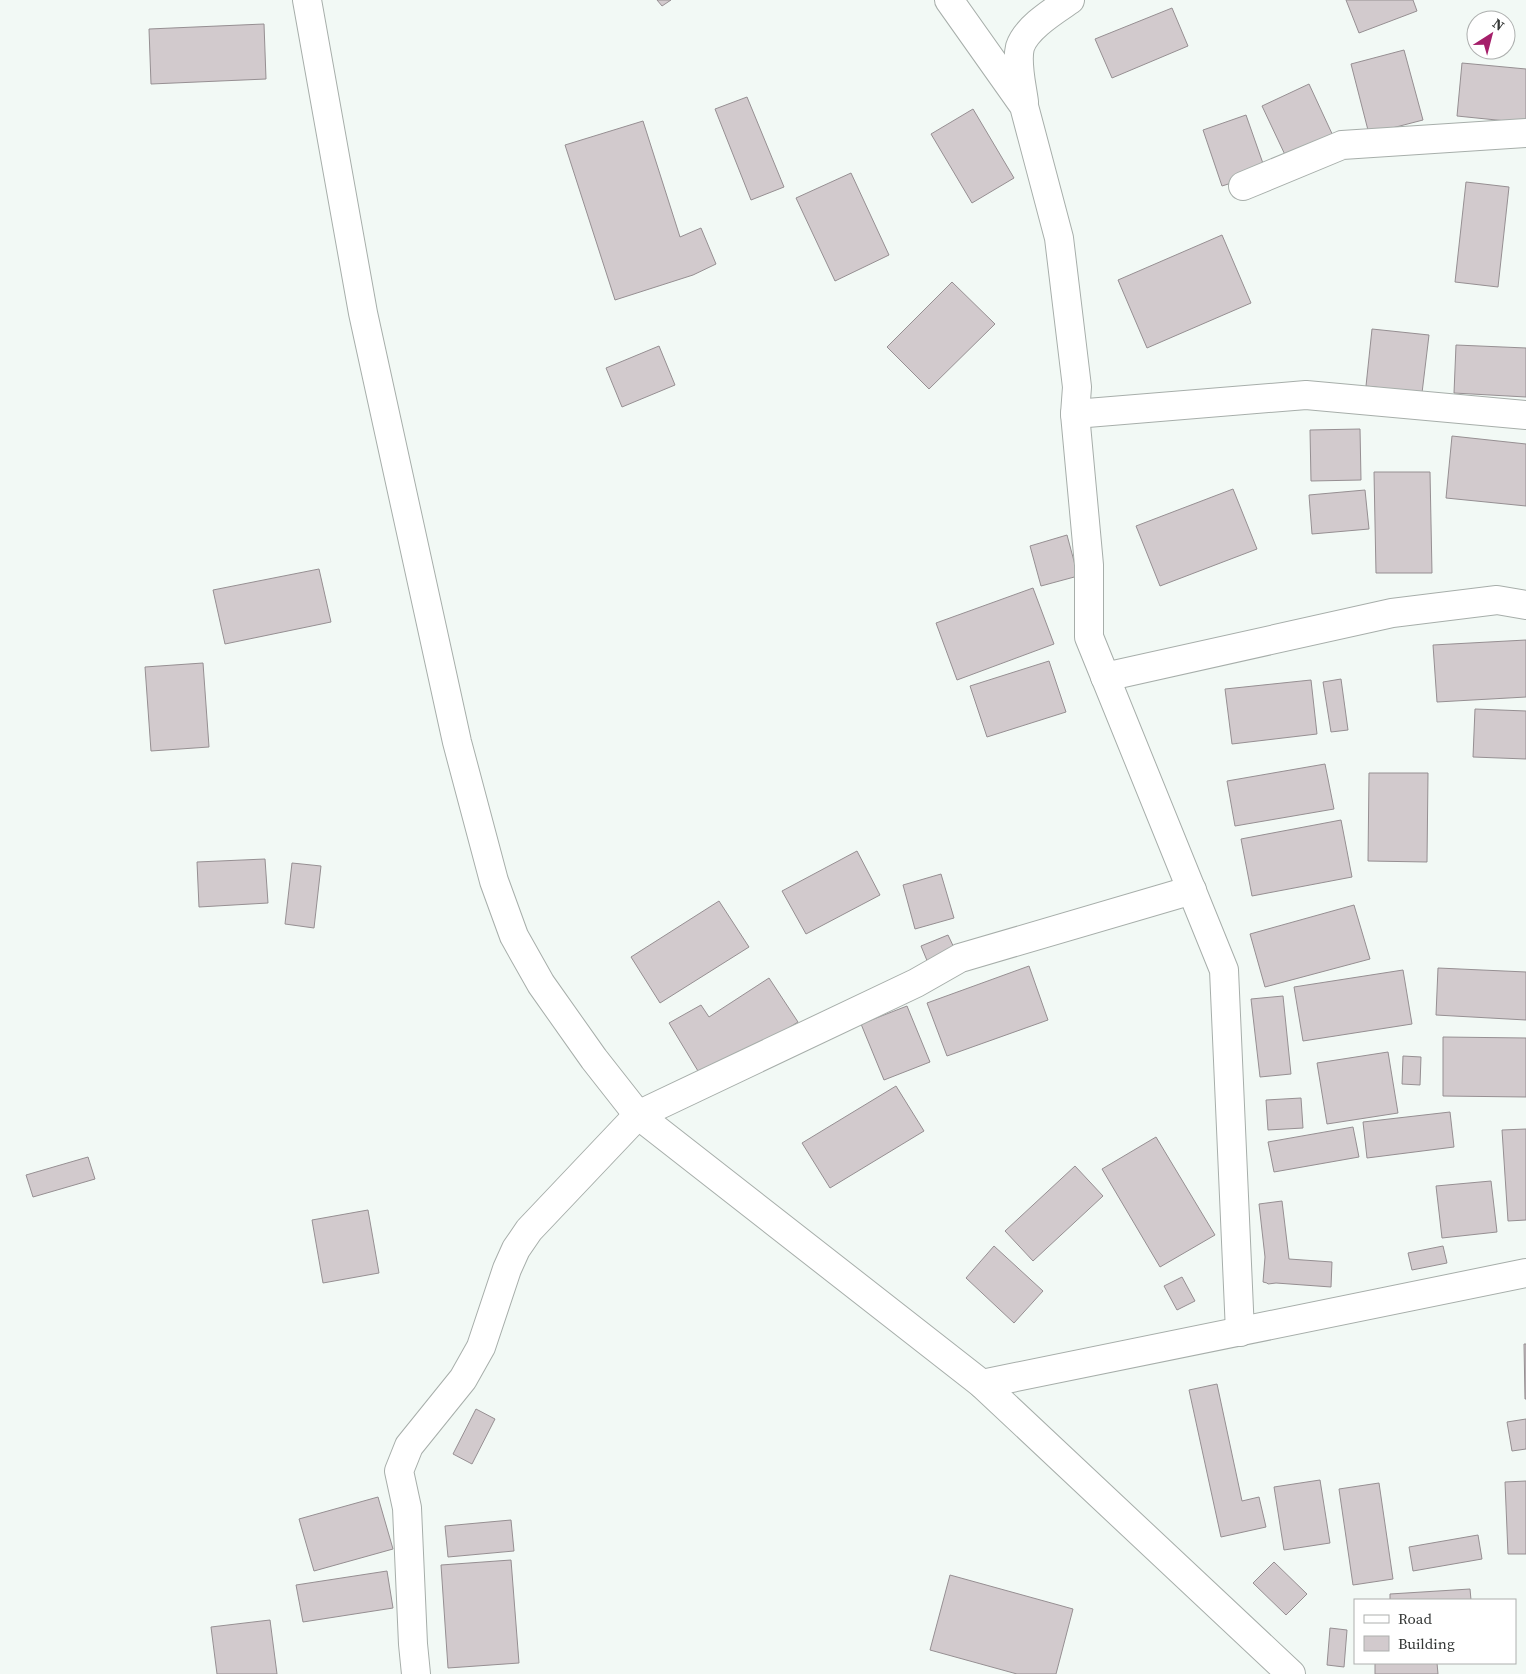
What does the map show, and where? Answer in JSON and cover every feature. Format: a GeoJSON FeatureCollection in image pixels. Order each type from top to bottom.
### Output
{"type":"FeatureCollection","features":[{"type":"Feature","properties":{"kind":"street"},"geometry":{"type":"LineString","coordinates":[[307,0],[363,313],[457,742],[494,882],[514,936],[541,984],[594,1059],[638,1115],[982,1384],[1291,1674]]}},
{"type":"Feature","properties":{"kind":"street"},"geometry":{"type":"LineString","coordinates":[[949,0],[1024,106]]}},
{"type":"Feature","properties":{"kind":"street"},"geometry":{"type":"LineString","coordinates":[[1070,0],[1035,25],[1020,47],[1019,71],[1024,106],[1059,238],[1077,387],[1075,414],[1089,564],[1089,637],[1224,970],[1240,1332]]}},
{"type":"Feature","properties":{"kind":"street"},"geometry":{"type":"LineString","coordinates":[[1243,186],[1342,145],[1526,133]]}},
{"type":"Feature","properties":{"kind":"street"},"geometry":{"type":"LineString","coordinates":[[1075,414],[1306,395],[1526,415]]}},
{"type":"Feature","properties":{"kind":"street"},"geometry":{"type":"LineString","coordinates":[[1105,677],[1392,613],[1497,600],[1526,605]]}},
{"type":"Feature","properties":{"kind":"street"},"geometry":{"type":"LineString","coordinates":[[416,1674],[407,1508],[399,1472],[402,1463],[409,1446],[463,1379],[481,1347],[507,1269],[516,1249],[529,1230],[638,1115],[916,983],[960,958],[1192,890]]}},
{"type":"Feature","properties":{"kind":"street"},"geometry":{"type":"LineString","coordinates":[[982,1384],[1526,1273]]}},
{"type":"Feature","properties":{"kind":"building"},"geometry":{"type":"Polygon","coordinates":[[[657,0],[671,0],[662,6],[657,0]]]}},
{"type":"Feature","properties":{"kind":"building"},"geometry":{"type":"Polygon","coordinates":[[[1346,0],[1413,0],[1417,11],[1359,33],[1346,0]]]}},
{"type":"Feature","properties":{"kind":"building"},"geometry":{"type":"Polygon","coordinates":[[[1172,8],[1188,46],[1112,78],[1095,39],[1172,8]]]}},
{"type":"Feature","properties":{"kind":"building"},"geometry":{"type":"Polygon","coordinates":[[[264,24],[266,79],[151,84],[149,29],[264,24]]]}},
{"type":"Feature","properties":{"kind":"building"},"geometry":{"type":"Polygon","coordinates":[[[1404,50],[1423,120],[1369,134],[1351,64],[1404,50]]]}},
{"type":"Feature","properties":{"kind":"building"},"geometry":{"type":"Polygon","coordinates":[[[1462,63],[1526,69],[1526,123],[1457,116],[1462,63]]]}},
{"type":"Feature","properties":{"kind":"building"},"geometry":{"type":"Polygon","coordinates":[[[1309,84],[1334,138],[1287,159],[1262,106],[1309,84]]]}},
{"type":"Feature","properties":{"kind":"building"},"geometry":{"type":"Polygon","coordinates":[[[747,97],[784,187],[751,200],[715,109],[747,97]]]}},
{"type":"Feature","properties":{"kind":"building"},"geometry":{"type":"Polygon","coordinates":[[[973,109],[1014,178],[972,203],[931,134],[973,109]]]}},
{"type":"Feature","properties":{"kind":"building"},"geometry":{"type":"Polygon","coordinates":[[[1246,115],[1266,172],[1222,186],[1203,130],[1246,115]]]}},
{"type":"Feature","properties":{"kind":"building"},"geometry":{"type":"Polygon","coordinates":[[[643,121],[680,237],[701,228],[716,264],[693,275],[615,300],[565,145],[643,121]]]}},
{"type":"Feature","properties":{"kind":"building"},"geometry":{"type":"Polygon","coordinates":[[[851,173],[889,255],[835,281],[796,198],[851,173]]]}},
{"type":"Feature","properties":{"kind":"building"},"geometry":{"type":"Polygon","coordinates":[[[1466,182],[1509,187],[1498,287],[1455,282],[1466,182]]]}},
{"type":"Feature","properties":{"kind":"building"},"geometry":{"type":"Polygon","coordinates":[[[1222,235],[1251,303],[1147,348],[1118,280],[1222,235]]]}},
{"type":"Feature","properties":{"kind":"building"},"geometry":{"type":"Polygon","coordinates":[[[952,282],[995,324],[929,389],[887,347],[952,282]]]}},
{"type":"Feature","properties":{"kind":"building"},"geometry":{"type":"Polygon","coordinates":[[[1372,329],[1429,335],[1422,393],[1366,386],[1372,329]]]}},
{"type":"Feature","properties":{"kind":"building"},"geometry":{"type":"Polygon","coordinates":[[[1456,345],[1526,348],[1526,397],[1454,393],[1456,345]]]}},
{"type":"Feature","properties":{"kind":"building"},"geometry":{"type":"Polygon","coordinates":[[[659,346],[675,385],[622,407],[606,368],[659,346]]]}},
{"type":"Feature","properties":{"kind":"building"},"geometry":{"type":"Polygon","coordinates":[[[1360,429],[1361,480],[1311,481],[1310,430],[1360,429]]]}},
{"type":"Feature","properties":{"kind":"building"},"geometry":{"type":"Polygon","coordinates":[[[1452,436],[1526,444],[1526,506],[1446,498],[1452,436]]]}},
{"type":"Feature","properties":{"kind":"building"},"geometry":{"type":"Polygon","coordinates":[[[1374,472],[1430,472],[1432,573],[1376,573],[1374,472]]]}},
{"type":"Feature","properties":{"kind":"building"},"geometry":{"type":"Polygon","coordinates":[[[1233,489],[1257,549],[1160,586],[1136,526],[1233,489]]]}},
{"type":"Feature","properties":{"kind":"building"},"geometry":{"type":"Polygon","coordinates":[[[1365,490],[1369,529],[1312,534],[1309,495],[1365,490]]]}},
{"type":"Feature","properties":{"kind":"building"},"geometry":{"type":"Polygon","coordinates":[[[1067,535],[1078,576],[1041,586],[1030,546],[1067,535]]]}},
{"type":"Feature","properties":{"kind":"building"},"geometry":{"type":"Polygon","coordinates":[[[319,569],[331,622],[225,644],[213,590],[319,569]]]}},
{"type":"Feature","properties":{"kind":"building"},"geometry":{"type":"Polygon","coordinates":[[[1033,588],[1054,644],[957,680],[936,623],[1033,588]]]}},
{"type":"Feature","properties":{"kind":"building"},"geometry":{"type":"Polygon","coordinates":[[[1526,640],[1526,697],[1437,702],[1433,645],[1526,640]]]}},
{"type":"Feature","properties":{"kind":"building"},"geometry":{"type":"Polygon","coordinates":[[[1049,661],[1066,712],[987,737],[970,686],[1049,661]]]}},
{"type":"Feature","properties":{"kind":"building"},"geometry":{"type":"Polygon","coordinates":[[[203,663],[209,747],[151,751],[145,667],[203,663]]]}},
{"type":"Feature","properties":{"kind":"building"},"geometry":{"type":"Polygon","coordinates":[[[1341,679],[1348,730],[1331,732],[1323,682],[1341,679]]]}},
{"type":"Feature","properties":{"kind":"building"},"geometry":{"type":"Polygon","coordinates":[[[1311,680],[1317,734],[1232,744],[1225,689],[1311,680]]]}},
{"type":"Feature","properties":{"kind":"building"},"geometry":{"type":"Polygon","coordinates":[[[1475,709],[1526,711],[1526,759],[1473,757],[1475,709]]]}},
{"type":"Feature","properties":{"kind":"building"},"geometry":{"type":"Polygon","coordinates":[[[1325,764],[1334,809],[1235,826],[1227,781],[1325,764]]]}},
{"type":"Feature","properties":{"kind":"building"},"geometry":{"type":"Polygon","coordinates":[[[1369,773],[1428,773],[1427,862],[1368,861],[1369,773]]]}},
{"type":"Feature","properties":{"kind":"building"},"geometry":{"type":"Polygon","coordinates":[[[1341,820],[1352,877],[1252,896],[1241,839],[1341,820]]]}},
{"type":"Feature","properties":{"kind":"building"},"geometry":{"type":"Polygon","coordinates":[[[857,851],[880,895],[806,934],[782,891],[857,851]]]}},
{"type":"Feature","properties":{"kind":"building"},"geometry":{"type":"Polygon","coordinates":[[[265,859],[268,903],[199,907],[197,862],[265,859]]]}},
{"type":"Feature","properties":{"kind":"building"},"geometry":{"type":"Polygon","coordinates":[[[292,863],[321,866],[314,928],[285,924],[292,863]]]}},
{"type":"Feature","properties":{"kind":"building"},"geometry":{"type":"Polygon","coordinates":[[[941,874],[954,918],[915,929],[903,885],[941,874]]]}},
{"type":"Feature","properties":{"kind":"building"},"geometry":{"type":"Polygon","coordinates":[[[719,901],[749,947],[660,1003],[631,957],[719,901]]]}},
{"type":"Feature","properties":{"kind":"building"},"geometry":{"type":"Polygon","coordinates":[[[1354,905],[1370,959],[1265,987],[1250,934],[1354,905]]]}},
{"type":"Feature","properties":{"kind":"building"},"geometry":{"type":"Polygon","coordinates":[[[948,935],[956,952],[928,963],[921,946],[948,935]]]}},
{"type":"Feature","properties":{"kind":"building"},"geometry":{"type":"Polygon","coordinates":[[[1029,966],[1048,1020],[947,1056],[927,1003],[1029,966]]]}},
{"type":"Feature","properties":{"kind":"building"},"geometry":{"type":"Polygon","coordinates":[[[1438,968],[1526,972],[1526,1020],[1436,1015],[1438,968]]]}},
{"type":"Feature","properties":{"kind":"building"},"geometry":{"type":"Polygon","coordinates":[[[1403,970],[1412,1024],[1303,1041],[1294,987],[1403,970]]]}},
{"type":"Feature","properties":{"kind":"building"},"geometry":{"type":"Polygon","coordinates":[[[769,978],[798,1022],[704,1081],[669,1023],[701,1005],[709,1017],[769,978]]]}},
{"type":"Feature","properties":{"kind":"building"},"geometry":{"type":"Polygon","coordinates":[[[1283,996],[1291,1074],[1260,1077],[1251,999],[1283,996]]]}},
{"type":"Feature","properties":{"kind":"building"},"geometry":{"type":"Polygon","coordinates":[[[907,1006],[930,1062],[884,1080],[861,1024],[907,1006]]]}},
{"type":"Feature","properties":{"kind":"building"},"geometry":{"type":"Polygon","coordinates":[[[1443,1037],[1526,1038],[1526,1097],[1443,1096],[1443,1037]]]}},
{"type":"Feature","properties":{"kind":"building"},"geometry":{"type":"Polygon","coordinates":[[[1388,1052],[1398,1113],[1327,1124],[1317,1063],[1388,1052]]]}},
{"type":"Feature","properties":{"kind":"building"},"geometry":{"type":"Polygon","coordinates":[[[1403,1056],[1421,1057],[1420,1085],[1402,1084],[1403,1056]]]}},
{"type":"Feature","properties":{"kind":"building"},"geometry":{"type":"Polygon","coordinates":[[[896,1086],[924,1131],[830,1188],[802,1143],[896,1086]]]}},
{"type":"Feature","properties":{"kind":"building"},"geometry":{"type":"Polygon","coordinates":[[[1301,1098],[1303,1128],[1268,1130],[1266,1100],[1301,1098]]]}},
{"type":"Feature","properties":{"kind":"building"},"geometry":{"type":"Polygon","coordinates":[[[1450,1112],[1454,1147],[1367,1158],[1363,1122],[1450,1112]]]}},
{"type":"Feature","properties":{"kind":"building"},"geometry":{"type":"Polygon","coordinates":[[[1353,1127],[1359,1157],[1274,1172],[1268,1142],[1353,1127]]]}},
{"type":"Feature","properties":{"kind":"building"},"geometry":{"type":"Polygon","coordinates":[[[1526,1129],[1526,1220],[1508,1221],[1502,1130],[1526,1129]]]}},
{"type":"Feature","properties":{"kind":"building"},"geometry":{"type":"Polygon","coordinates":[[[1156,1137],[1215,1235],[1160,1267],[1102,1169],[1156,1137]]]}},
{"type":"Feature","properties":{"kind":"building"},"geometry":{"type":"Polygon","coordinates":[[[88,1157],[95,1179],[33,1197],[26,1175],[88,1157]]]}},
{"type":"Feature","properties":{"kind":"building"},"geometry":{"type":"Polygon","coordinates":[[[1075,1166],[1103,1196],[1033,1261],[1005,1231],[1075,1166]]]}},
{"type":"Feature","properties":{"kind":"building"},"geometry":{"type":"Polygon","coordinates":[[[1491,1181],[1497,1232],[1442,1238],[1436,1186],[1491,1181]]]}},
{"type":"Feature","properties":{"kind":"building"},"geometry":{"type":"Polygon","coordinates":[[[1282,1201],[1289,1259],[1332,1262],[1331,1287],[1268,1284],[1263,1282],[1265,1257],[1259,1204],[1282,1201]]]}},
{"type":"Feature","properties":{"kind":"building"},"geometry":{"type":"Polygon","coordinates":[[[368,1210],[379,1273],[323,1283],[312,1220],[368,1210]]]}},
{"type":"Feature","properties":{"kind":"building"},"geometry":{"type":"Polygon","coordinates":[[[994,1246],[1043,1291],[1014,1323],[966,1278],[994,1246]]]}},
{"type":"Feature","properties":{"kind":"building"},"geometry":{"type":"Polygon","coordinates":[[[1443,1246],[1447,1263],[1412,1270],[1408,1253],[1443,1246]]]}},
{"type":"Feature","properties":{"kind":"building"},"geometry":{"type":"Polygon","coordinates":[[[1182,1277],[1195,1301],[1177,1310],[1164,1286],[1182,1277]]]}},
{"type":"Feature","properties":{"kind":"building"},"geometry":{"type":"Polygon","coordinates":[[[1524,1344],[1526,1344],[1526,1399],[1525,1399],[1524,1344]]]}},
{"type":"Feature","properties":{"kind":"building"},"geometry":{"type":"Polygon","coordinates":[[[1217,1384],[1242,1501],[1259,1497],[1266,1527],[1221,1537],[1189,1390],[1217,1384]]]}},
{"type":"Feature","properties":{"kind":"building"},"geometry":{"type":"Polygon","coordinates":[[[476,1409],[495,1419],[472,1464],[453,1454],[476,1409]]]}},
{"type":"Feature","properties":{"kind":"building"},"geometry":{"type":"Polygon","coordinates":[[[1526,1419],[1526,1449],[1512,1451],[1507,1422],[1526,1419]]]}},
{"type":"Feature","properties":{"kind":"building"},"geometry":{"type":"Polygon","coordinates":[[[1320,1480],[1330,1543],[1284,1550],[1274,1487],[1320,1480]]]}},
{"type":"Feature","properties":{"kind":"building"},"geometry":{"type":"Polygon","coordinates":[[[1526,1481],[1526,1554],[1508,1554],[1505,1482],[1526,1481]]]}},
{"type":"Feature","properties":{"kind":"building"},"geometry":{"type":"Polygon","coordinates":[[[1379,1483],[1393,1579],[1353,1585],[1339,1489],[1379,1483]]]}},
{"type":"Feature","properties":{"kind":"building"},"geometry":{"type":"Polygon","coordinates":[[[378,1497],[393,1549],[314,1571],[299,1519],[378,1497]]]}},
{"type":"Feature","properties":{"kind":"building"},"geometry":{"type":"Polygon","coordinates":[[[511,1520],[514,1551],[448,1557],[445,1526],[511,1520]]]}},
{"type":"Feature","properties":{"kind":"building"},"geometry":{"type":"Polygon","coordinates":[[[1478,1535],[1482,1559],[1413,1571],[1409,1547],[1478,1535]]]}},
{"type":"Feature","properties":{"kind":"building"},"geometry":{"type":"Polygon","coordinates":[[[511,1560],[519,1663],[448,1668],[441,1565],[511,1560]]]}},
{"type":"Feature","properties":{"kind":"building"},"geometry":{"type":"Polygon","coordinates":[[[1274,1562],[1307,1594],[1286,1615],[1253,1583],[1274,1562]]]}},
{"type":"Feature","properties":{"kind":"building"},"geometry":{"type":"Polygon","coordinates":[[[387,1571],[393,1608],[303,1622],[296,1585],[387,1571]]]}},
{"type":"Feature","properties":{"kind":"building"},"geometry":{"type":"Polygon","coordinates":[[[950,1575],[1073,1609],[1056,1674],[1017,1674],[930,1650],[950,1575]]]}},
{"type":"Feature","properties":{"kind":"building"},"geometry":{"type":"Polygon","coordinates":[[[1470,1589],[1471,1599],[1390,1599],[1390,1594],[1470,1589]]]}},
{"type":"Feature","properties":{"kind":"building"},"geometry":{"type":"Polygon","coordinates":[[[270,1620],[277,1674],[217,1674],[211,1627],[270,1620]]]}},
{"type":"Feature","properties":{"kind":"building"},"geometry":{"type":"Polygon","coordinates":[[[1330,1628],[1347,1630],[1344,1667],[1327,1665],[1330,1628]]]}},
{"type":"Feature","properties":{"kind":"building"},"geometry":{"type":"Polygon","coordinates":[[[1375,1664],[1437,1664],[1438,1674],[1375,1674],[1375,1664]]]}}]}
